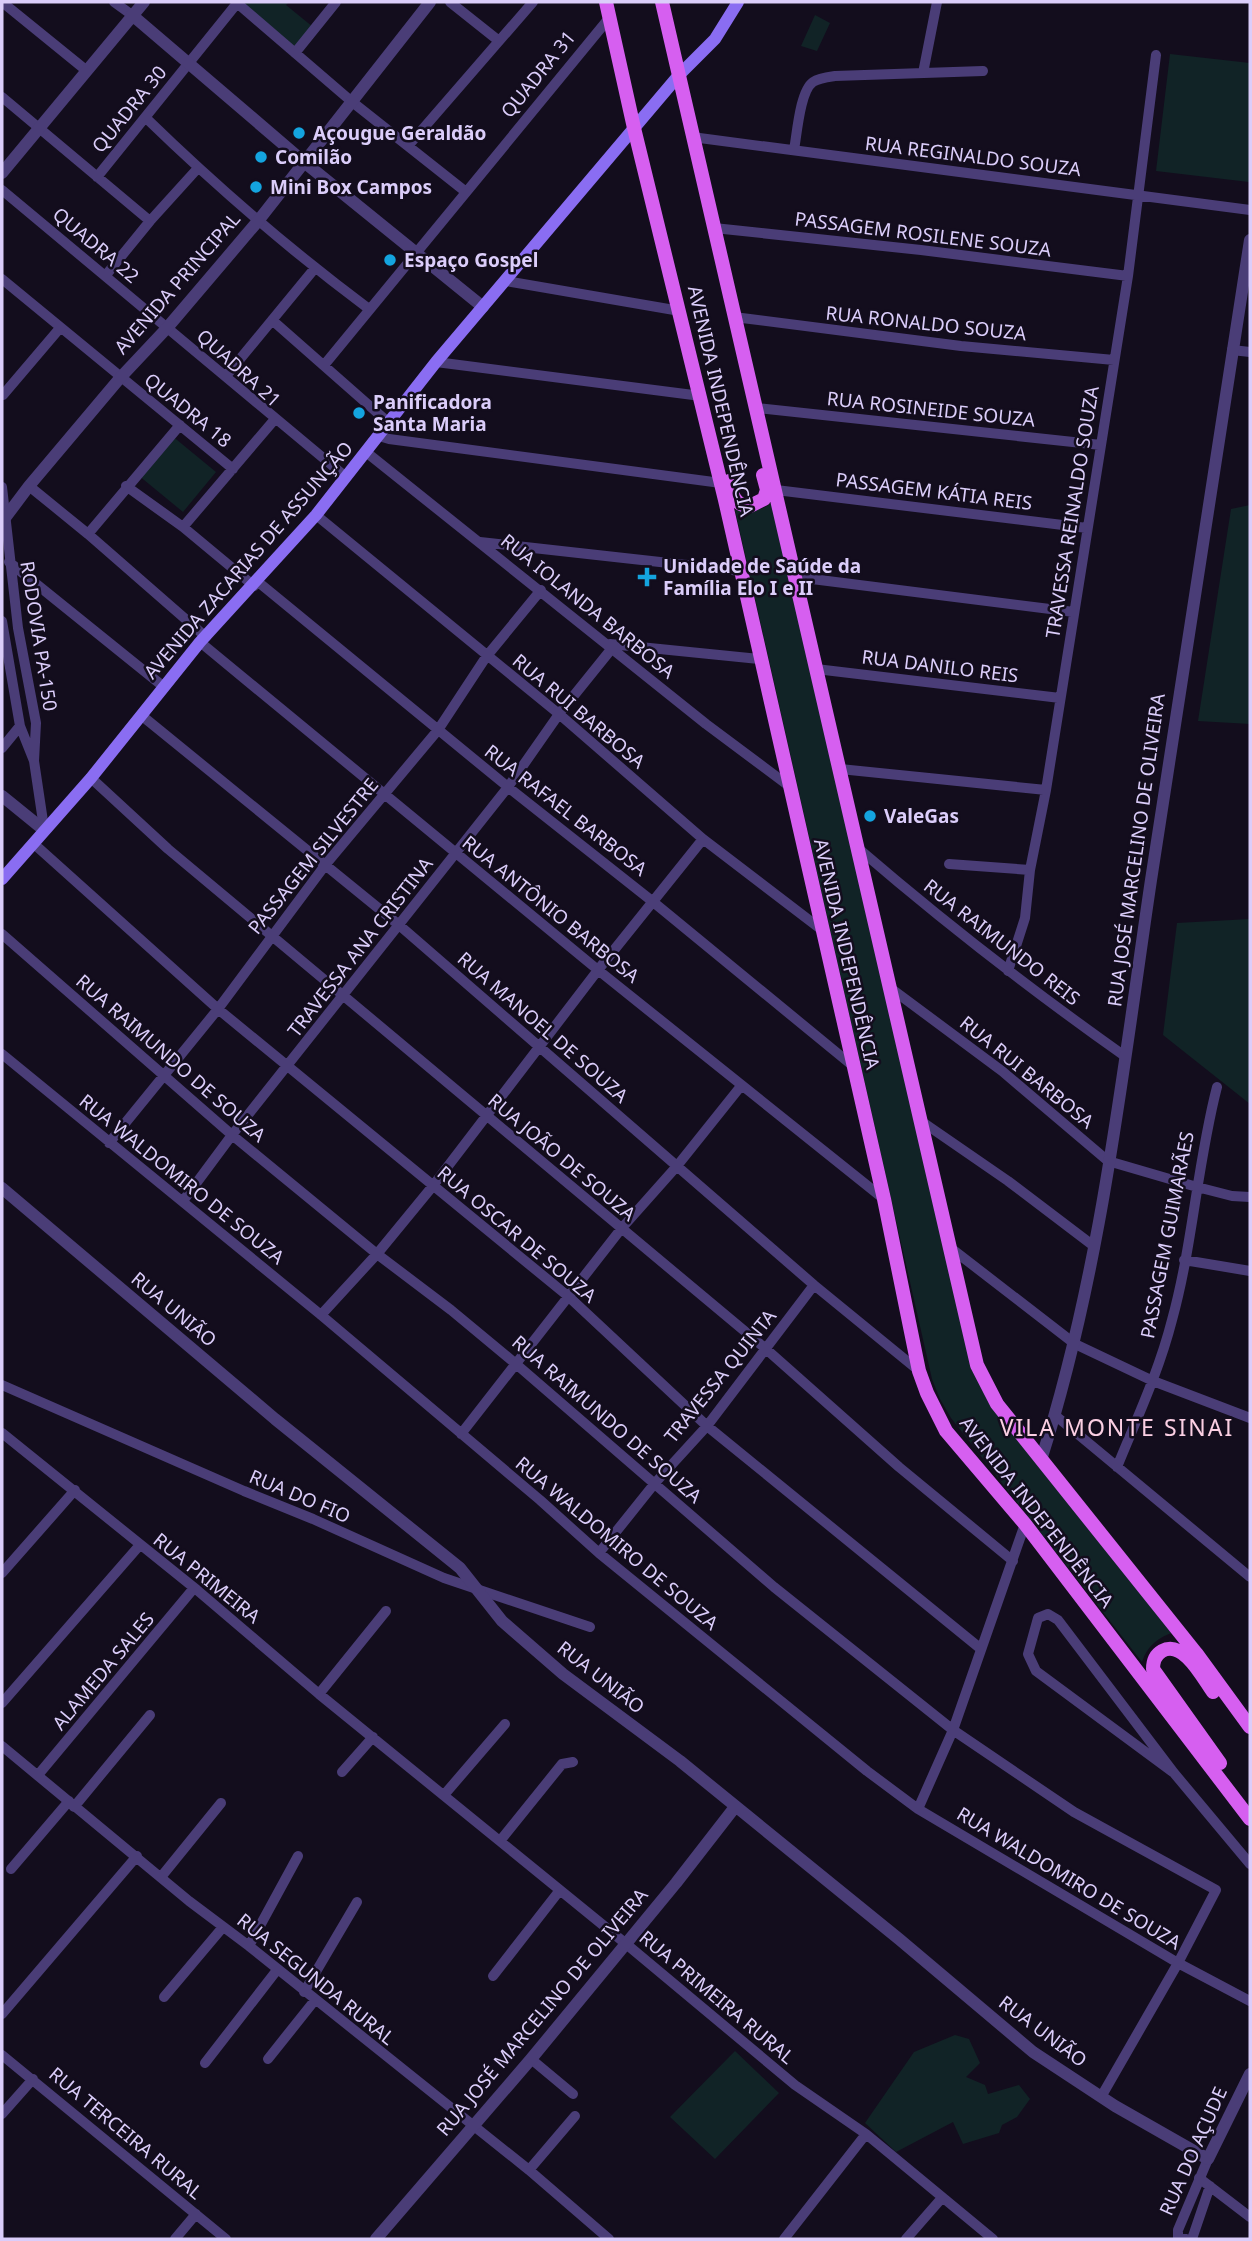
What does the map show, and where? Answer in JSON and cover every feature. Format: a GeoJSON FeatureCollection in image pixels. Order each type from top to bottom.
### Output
{"type":"FeatureCollection","features":[{"type":"Feature","properties":{"kind":"main road","name":"AVENIDA INDEPENDÊNCIA"},"geometry":{"type":"LineString","coordinates":[[606,2],[721,483],[884,1199],[919,1371],[946,1430],[1025,1524],[1250,1819]]}},
{"type":"Feature","properties":{"kind":"main road","name":"AVENIDA INDEPENDÊNCIA"},"geometry":{"type":"LineString","coordinates":[[662,2],[977,1365],[997,1404],[1196,1653],[1250,1727]]}},
{"type":"Feature","properties":{"kind":"main road","name":"AVENIDA ZACARIAS DE ASSUNÇÃO"},"geometry":{"type":"LineString","coordinates":[[2,879],[91,778],[203,640],[316,515],[436,362],[678,75],[715,39],[738,2]]}},
{"type":"Feature","properties":{"kind":"main road"},"geometry":{"type":"LineString","coordinates":[[693,367],[706,392],[733,497],[744,506],[757,505],[764,499],[767,490],[740,371],[742,346]]}},
{"type":"Feature","properties":{"kind":"main road"},"geometry":{"type":"LineString","coordinates":[[1240,1805],[1234,1783],[1153,1669],[1153,1661],[1158,1653],[1167,1648],[1182,1651],[1250,1741]]}},
{"type":"Feature","properties":{"kind":"street"},"geometry":{"type":"LineString","coordinates":[[2,2],[88,71]]}},
{"type":"Feature","properties":{"kind":"street"},"geometry":{"type":"LineString","coordinates":[[114,2],[304,162],[483,307]]}},
{"type":"Feature","properties":{"kind":"street"},"geometry":{"type":"LineString","coordinates":[[2,173],[144,2]]}},
{"type":"Feature","properties":{"kind":"street"},"geometry":{"type":"LineString","coordinates":[[237,2],[351,101],[466,192]]}},
{"type":"Feature","properties":{"kind":"street","name":"QUADRA 30"},"geometry":{"type":"LineString","coordinates":[[97,177],[237,2]]}},
{"type":"Feature","properties":{"kind":"street"},"geometry":{"type":"LineString","coordinates":[[295,53],[336,2]]}},
{"type":"Feature","properties":{"kind":"street","name":"AVENIDA PRINCIPAL"},"geometry":{"type":"LineString","coordinates":[[4,519],[120,378],[167,328],[258,221],[430,2]]}},
{"type":"Feature","properties":{"kind":"street"},"geometry":{"type":"LineString","coordinates":[[450,2],[499,41]]}},
{"type":"Feature","properties":{"kind":"street"},"geometry":{"type":"LineString","coordinates":[[408,146],[533,2]]}},
{"type":"Feature","properties":{"kind":"street"},"geometry":{"type":"LineString","coordinates":[[923,74],[937,2]]}},
{"type":"Feature","properties":{"kind":"street","name":"QUADRA 31"},"geometry":{"type":"LineString","coordinates":[[325,364],[610,17]]}},
{"type":"Feature","properties":{"kind":"street","name":"TRAVESSA REINALDO SOUZA"},"geometry":{"type":"LineString","coordinates":[[1008,971],[1025,918],[1030,870],[1046,790],[1128,276],[1156,55]]}},
{"type":"Feature","properties":{"kind":"street"},"geometry":{"type":"LineString","coordinates":[[794,150],[805,94],[813,82],[835,76],[983,71]]}},
{"type":"Feature","properties":{"kind":"street"},"geometry":{"type":"LineString","coordinates":[[2,97],[38,130],[150,221]]}},
{"type":"Feature","properties":{"kind":"street"},"geometry":{"type":"LineString","coordinates":[[146,118],[198,169],[258,221],[369,309]]}},
{"type":"Feature","properties":{"kind":"street","name":"RUA REGINALDO SOUZA"},"geometry":{"type":"LineString","coordinates":[[692,137],[1250,210]]}},
{"type":"Feature","properties":{"kind":"street"},"geometry":{"type":"LineString","coordinates":[[106,275],[150,221],[198,169]]}},
{"type":"Feature","properties":{"kind":"street","name":"QUADRA 22"},"geometry":{"type":"LineString","coordinates":[[2,190],[167,328]]}},
{"type":"Feature","properties":{"kind":"street","name":"PASSAGEM ROSILENE SOUZA"},"geometry":{"type":"LineString","coordinates":[[714,228],[1128,276]]}},
{"type":"Feature","properties":{"kind":"street","name":"RUA JOSÉ MARCELINO DE OLIVEIRA"},"geometry":{"type":"LineString","coordinates":[[1041,1460],[1056,1416],[1075,1343],[1095,1247],[1250,240]]}},
{"type":"Feature","properties":{"kind":"street"},"geometry":{"type":"LineString","coordinates":[[226,376],[315,268]]}},
{"type":"Feature","properties":{"kind":"street","name":"QUADRA 18"},"geometry":{"type":"LineString","coordinates":[[2,279],[233,469]]}},
{"type":"Feature","properties":{"kind":"street"},"geometry":{"type":"LineString","coordinates":[[506,281],[680,311]]}},
{"type":"Feature","properties":{"kind":"street","name":"RUA RONALDO SOUZA"},"geometry":{"type":"LineString","coordinates":[[734,317],[961,346],[1114,360]]}},
{"type":"Feature","properties":{"kind":"street"},"geometry":{"type":"LineString","coordinates":[[272,320],[389,423]]}},
{"type":"Feature","properties":{"kind":"street"},"geometry":{"type":"LineString","coordinates":[[3,395],[60,328]]}},
{"type":"Feature","properties":{"kind":"street","name":"QUADRA 21"},"geometry":{"type":"LineString","coordinates":[[167,328],[275,419],[183,527]]}},
{"type":"Feature","properties":{"kind":"street"},"geometry":{"type":"LineString","coordinates":[[1233,350],[1250,352]]}},
{"type":"Feature","properties":{"kind":"street"},"geometry":{"type":"LineString","coordinates":[[436,362],[701,396]]}},
{"type":"Feature","properties":{"kind":"street","name":"RUA ROSINEIDE SOUZA"},"geometry":{"type":"LineString","coordinates":[[757,408],[1101,445]]}},
{"type":"Feature","properties":{"kind":"street"},"geometry":{"type":"LineString","coordinates":[[275,419],[346,477]]}},
{"type":"Feature","properties":{"kind":"street"},"geometry":{"type":"LineString","coordinates":[[88,534],[180,425]]}},
{"type":"Feature","properties":{"kind":"street"},"geometry":{"type":"LineString","coordinates":[[379,436],[457,449],[721,483]]}},
{"type":"Feature","properties":{"kind":"street","name":"RUA IOLANDA BARBOSA"},"geometry":{"type":"LineString","coordinates":[[366,452],[706,724],[789,786]]}},
{"type":"Feature","properties":{"kind":"street","name":"RODOVIA PA-150"},"geometry":{"type":"LineString","coordinates":[[2,486],[9,562],[36,723],[34,761],[44,829]]}},
{"type":"Feature","properties":{"kind":"street","name":"RUA ANTÔNIO BARBOSA"},"geometry":{"type":"LineString","coordinates":[[29,486],[88,534],[203,640],[456,854],[884,1199]]}},
{"type":"Feature","properties":{"kind":"street","name":"RUA RAFAEL BARBOSA"},"geometry":{"type":"LineString","coordinates":[[126,486],[255,583],[853,1066]]}},
{"type":"Feature","properties":{"kind":"street","name":"PASSAGEM KÁTIA REIS"},"geometry":{"type":"LineString","coordinates":[[776,490],[1087,528]]}},
{"type":"Feature","properties":{"kind":"street","name":"RUA RUI BARBOSA"},"geometry":{"type":"LineString","coordinates":[[316,515],[558,714],[703,839],[822,930]]}},
{"type":"Feature","properties":{"kind":"street"},"geometry":{"type":"LineString","coordinates":[[480,542],[741,571]]}},
{"type":"Feature","properties":{"kind":"street"},"geometry":{"type":"LineString","coordinates":[[9,562],[164,687]]}},
{"type":"Feature","properties":{"kind":"street"},"geometry":{"type":"LineString","coordinates":[[796,577],[1074,612]]}},
{"type":"Feature","properties":{"kind":"street","name":"PASSAGEM SILVESTRE"},"geometry":{"type":"LineString","coordinates":[[109,1143],[218,1009],[326,864],[438,730],[486,657],[541,590]]}},
{"type":"Feature","properties":{"kind":"street","name":"RODOVIA PA-150"},"geometry":{"type":"LineString","coordinates":[[2,621],[3,640],[20,726],[34,761]]}},
{"type":"Feature","properties":{"kind":"street"},"geometry":{"type":"LineString","coordinates":[[611,646],[760,659]]}},
{"type":"Feature","properties":{"kind":"street","name":"TRAVESSA ANA CRISTINA"},"geometry":{"type":"LineString","coordinates":[[183,1201],[232,1135],[508,788],[558,714],[611,646]]}},
{"type":"Feature","properties":{"kind":"street","name":"RUA DANILO REIS"},"geometry":{"type":"LineString","coordinates":[[816,668],[1060,698]]}},
{"type":"Feature","properties":{"kind":"street","name":"RUA MANOEL DE SOUZA"},"geometry":{"type":"LineString","coordinates":[[141,715],[399,925],[814,1285],[919,1371]]}},
{"type":"Feature","properties":{"kind":"street"},"geometry":{"type":"LineString","coordinates":[[2,748],[20,726]]}},
{"type":"Feature","properties":{"kind":"street"},"geometry":{"type":"LineString","coordinates":[[840,768],[1046,790]]}},
{"type":"Feature","properties":{"kind":"street","name":"RUA JOÃO DE SOUZA"},"geometry":{"type":"LineString","coordinates":[[91,778],[168,849],[766,1349],[900,1467],[1013,1561]]}},
{"type":"Feature","properties":{"kind":"street"},"geometry":{"type":"LineString","coordinates":[[2,796],[44,829]]}},
{"type":"Feature","properties":{"kind":"street"},"geometry":{"type":"LineString","coordinates":[[321,1315],[377,1254],[432,1187],[598,970],[703,839]]}},
{"type":"Feature","properties":{"kind":"street","name":"RUA OSCAR DE SOUZA"},"geometry":{"type":"LineString","coordinates":[[33,843],[218,1009],[569,1297],[707,1426],[981,1648]]}},
{"type":"Feature","properties":{"kind":"street","name":"RUA RAIMUNDO REIS"},"geometry":{"type":"LineString","coordinates":[[859,849],[1008,971],[1126,1058]]}},
{"type":"Feature","properties":{"kind":"street"},"geometry":{"type":"LineString","coordinates":[[949,864],[1030,870]]}},
{"type":"Feature","properties":{"kind":"street","name":"RUA RAIMUNDO DE SOUZA"},"geometry":{"type":"LineString","coordinates":[[2,934],[232,1135],[377,1254],[451,1310],[656,1483],[774,1587],[953,1730],[1074,1812],[1213,1887],[1215,1893],[1178,1963]]}},
{"type":"Feature","properties":{"kind":"street","name":"RUA RUI BARBOSA"},"geometry":{"type":"LineString","coordinates":[[889,986],[1002,1072],[1108,1161]]}},
{"type":"Feature","properties":{"kind":"street","name":"RUA WALDOMIRO DE SOUZA"},"geometry":{"type":"LineString","coordinates":[[2,1054],[321,1315],[599,1553],[835,1746],[918,1809],[1178,1963],[1250,2001]]}},
{"type":"Feature","properties":{"kind":"street"},"geometry":{"type":"LineString","coordinates":[[461,1434],[621,1229],[677,1166],[741,1086]]}},
{"type":"Feature","properties":{"kind":"street","name":"PASSAGEM GUIMARÃES"},"geometry":{"type":"LineString","coordinates":[[1117,1466],[1153,1381],[1173,1319],[1206,1128],[1217,1087]]}},
{"type":"Feature","properties":{"kind":"street"},"geometry":{"type":"LineString","coordinates":[[921,1121],[1008,1181],[1095,1247]]}},
{"type":"Feature","properties":{"kind":"street"},"geometry":{"type":"LineString","coordinates":[[1108,1161],[1197,1188],[1250,1197]]}},
{"type":"Feature","properties":{"kind":"street","name":"RUA UNIÃO"},"geometry":{"type":"LineString","coordinates":[[2,1188],[275,1419],[460,1568],[493,1612],[524,1642],[603,1705],[680,1761],[1033,2052],[1208,2159]]}},
{"type":"Feature","properties":{"kind":"street"},"geometry":{"type":"LineString","coordinates":[[951,1249],[1075,1343],[1153,1381],[1250,1419]]}},
{"type":"Feature","properties":{"kind":"street"},"geometry":{"type":"LineString","coordinates":[[1184,1260],[1250,1271]]}},
{"type":"Feature","properties":{"kind":"street","name":"TRAVESSA QUINTA"},"geometry":{"type":"LineString","coordinates":[[599,1553],[707,1426],[814,1285]]}},
{"type":"Feature","properties":{"kind":"street","name":"RUA DO FIO"},"geometry":{"type":"LineString","coordinates":[[2,1385],[444,1578],[590,1627]]}},
{"type":"Feature","properties":{"kind":"street"},"geometry":{"type":"LineString","coordinates":[[1056,1416],[1250,1577]]}},
{"type":"Feature","properties":{"kind":"street","name":"RUA PRIMEIRA"},"geometry":{"type":"LineString","coordinates":[[2,1433],[75,1490],[139,1546],[194,1588],[389,1751]]}},
{"type":"Feature","properties":{"kind":"street"},"geometry":{"type":"LineString","coordinates":[[2,1573],[75,1490]]}},
{"type":"Feature","properties":{"kind":"street"},"geometry":{"type":"LineString","coordinates":[[918,1809],[953,1730],[1025,1524]]}},
{"type":"Feature","properties":{"kind":"street"},"geometry":{"type":"LineString","coordinates":[[2,1703],[139,1546]]}},
{"type":"Feature","properties":{"kind":"street","name":"ALAMEDA SALES"},"geometry":{"type":"LineString","coordinates":[[38,1775],[194,1588]]}},
{"type":"Feature","properties":{"kind":"street"},"geometry":{"type":"LineString","coordinates":[[319,1694],[386,1611]]}},
{"type":"Feature","properties":{"kind":"street"},"geometry":{"type":"LineString","coordinates":[[1174,1773],[1036,1671],[1028,1654],[1038,1618],[1048,1614],[1058,1619],[1174,1773],[1250,1864]]}},
{"type":"Feature","properties":{"kind":"street"},"geometry":{"type":"LineString","coordinates":[[11,1868],[72,1804],[150,1715]]}},
{"type":"Feature","properties":{"kind":"street"},"geometry":{"type":"LineString","coordinates":[[444,1795],[505,1724]]}},
{"type":"Feature","properties":{"kind":"street"},"geometry":{"type":"LineString","coordinates":[[342,1772],[373,1737]]}},
{"type":"Feature","properties":{"kind":"street","name":"RUA SEGUNDA RURAL"},"geometry":{"type":"LineString","coordinates":[[2,1746],[223,1927],[528,2170],[609,2239]]}},
{"type":"Feature","properties":{"kind":"street","name":"RUA PRIMEIRA RURAL"},"geometry":{"type":"LineString","coordinates":[[389,1751],[795,2085],[866,2134],[941,2199],[993,2239]]}},
{"type":"Feature","properties":{"kind":"street"},"geometry":{"type":"LineString","coordinates":[[500,1841],[562,1764],[573,1762]]}},
{"type":"Feature","properties":{"kind":"street"},"geometry":{"type":"LineString","coordinates":[[161,1877],[221,1803]]}},
{"type":"Feature","properties":{"kind":"street","name":"RUA JOSÉ MARCELINO DE OLIVEIRA"},"geometry":{"type":"LineString","coordinates":[[376,2239],[676,1883],[735,1807]]}},
{"type":"Feature","properties":{"kind":"street"},"geometry":{"type":"LineString","coordinates":[[2,2014],[137,1856]]}},
{"type":"Feature","properties":{"kind":"street"},"geometry":{"type":"LineString","coordinates":[[248,1946],[298,1856]]}},
{"type":"Feature","properties":{"kind":"street"},"geometry":{"type":"LineString","coordinates":[[493,1976],[560,1890]]}},
{"type":"Feature","properties":{"kind":"street"},"geometry":{"type":"LineString","coordinates":[[304,1992],[357,1902]]}},
{"type":"Feature","properties":{"kind":"street"},"geometry":{"type":"LineString","coordinates":[[164,1997],[223,1927]]}},
{"type":"Feature","properties":{"kind":"street"},"geometry":{"type":"LineString","coordinates":[[1101,2096],[1178,1963]]}},
{"type":"Feature","properties":{"kind":"street"},"geometry":{"type":"LineString","coordinates":[[205,2063],[277,1970]]}},
{"type":"Feature","properties":{"kind":"street"},"geometry":{"type":"LineString","coordinates":[[268,2059],[315,2000]]}},
{"type":"Feature","properties":{"kind":"street","name":"RUA TERCEIRA RURAL"},"geometry":{"type":"LineString","coordinates":[[2,2055],[226,2239]]}},
{"type":"Feature","properties":{"kind":"street"},"geometry":{"type":"LineString","coordinates":[[527,2061],[573,2094]]}},
{"type":"Feature","properties":{"kind":"street","name":"RUA DO AÇUDE"},"geometry":{"type":"LineString","coordinates":[[1186,2239],[1178,2238],[1178,2230],[1199,2178],[1250,2074]]}},
{"type":"Feature","properties":{"kind":"street"},"geometry":{"type":"LineString","coordinates":[[2,2114],[33,2079]]}},
{"type":"Feature","properties":{"kind":"street"},"geometry":{"type":"LineString","coordinates":[[528,2170],[575,2116]]}},
{"type":"Feature","properties":{"kind":"street"},"geometry":{"type":"LineString","coordinates":[[784,2239],[866,2134]]}},
{"type":"Feature","properties":{"kind":"street"},"geometry":{"type":"LineString","coordinates":[[1199,2178],[1250,2217]]}},
{"type":"Feature","properties":{"kind":"street","name":"RUA DO AÇUDE"},"geometry":{"type":"LineString","coordinates":[[1192,2239],[1210,2186]]}},
{"type":"Feature","properties":{"kind":"street"},"geometry":{"type":"LineString","coordinates":[[906,2239],[941,2199]]}},
{"type":"Feature","properties":{"kind":"street"},"geometry":{"type":"LineString","coordinates":[[175,2239],[196,2214]]}},
{"type":"Feature","properties":{"kind":"shaded area"},"geometry":{"type":"Polygon","coordinates":[[[244,2],[289,2],[286,5],[313,27],[296,48],[242,5],[244,2]]]}},
{"type":"Feature","properties":{"kind":"shaded area"},"geometry":{"type":"Polygon","coordinates":[[[815,15],[830,23],[817,51],[801,46],[815,15]]]}},
{"type":"Feature","properties":{"kind":"shaded area"},"geometry":{"type":"Polygon","coordinates":[[[1170,54],[1250,63],[1249,182],[1156,171],[1170,54]]]}},
{"type":"Feature","properties":{"kind":"shaded area"},"geometry":{"type":"Polygon","coordinates":[[[171,435],[216,472],[183,512],[138,475],[171,435]]]}},
{"type":"Feature","properties":{"kind":"shaded area"},"geometry":{"type":"Polygon","coordinates":[[[773,502],[973,1364],[1175,1632],[1154,1643],[1142,1662],[951,1418],[932,1379],[735,510],[755,510],[773,502]]]}},
{"type":"Feature","properties":{"kind":"shaded area"},"geometry":{"type":"Polygon","coordinates":[[[1250,505],[1250,724],[1198,721],[1231,509],[1250,505]]]}},
{"type":"Feature","properties":{"kind":"shaded area"},"geometry":{"type":"Polygon","coordinates":[[[1250,919],[1250,1104],[1163,1035],[1177,923],[1250,919]]]}},
{"type":"Feature","properties":{"kind":"shaded area"},"geometry":{"type":"Polygon","coordinates":[[[955,2035],[969,2039],[980,2063],[966,2077],[985,2085],[988,2094],[1019,2085],[1030,2099],[1017,2117],[1002,2125],[999,2133],[963,2144],[953,2122],[896,2152],[865,2123],[914,2052],[955,2035]]]}},
{"type":"Feature","properties":{"kind":"shaded area"},"geometry":{"type":"Polygon","coordinates":[[[735,2051],[779,2093],[715,2159],[670,2117],[735,2051]]]}},
{"type":"Feature","properties":{"kind":"place","name":"Açougue Geraldão"},"geometry":{"type":"Point","coordinates":[299,133]}},
{"type":"Feature","properties":{"kind":"place","name":"Comilão"},"geometry":{"type":"Point","coordinates":[261,157]}},
{"type":"Feature","properties":{"kind":"place","name":"Mini Box Campos"},"geometry":{"type":"Point","coordinates":[256,187]}},
{"type":"Feature","properties":{"kind":"place","name":"Espaço Gospel"},"geometry":{"type":"Point","coordinates":[390,260]}},
{"type":"Feature","properties":{"kind":"place","name":"Panificadora Santa Maria"},"geometry":{"type":"Point","coordinates":[359,413]}},
{"type":"Feature","properties":{"kind":"place","name":"Unidade de Saúde da Família Elo I e II"},"geometry":{"type":"Point","coordinates":[647,577]}},
{"type":"Feature","properties":{"kind":"place","name":"ValeGas"},"geometry":{"type":"Point","coordinates":[870,816]}},
{"type":"Feature","properties":{"kind":"district","name":"VILA MONTE SINAI"},"geometry":{"type":"Point","coordinates":[1117,1428]}}]}
